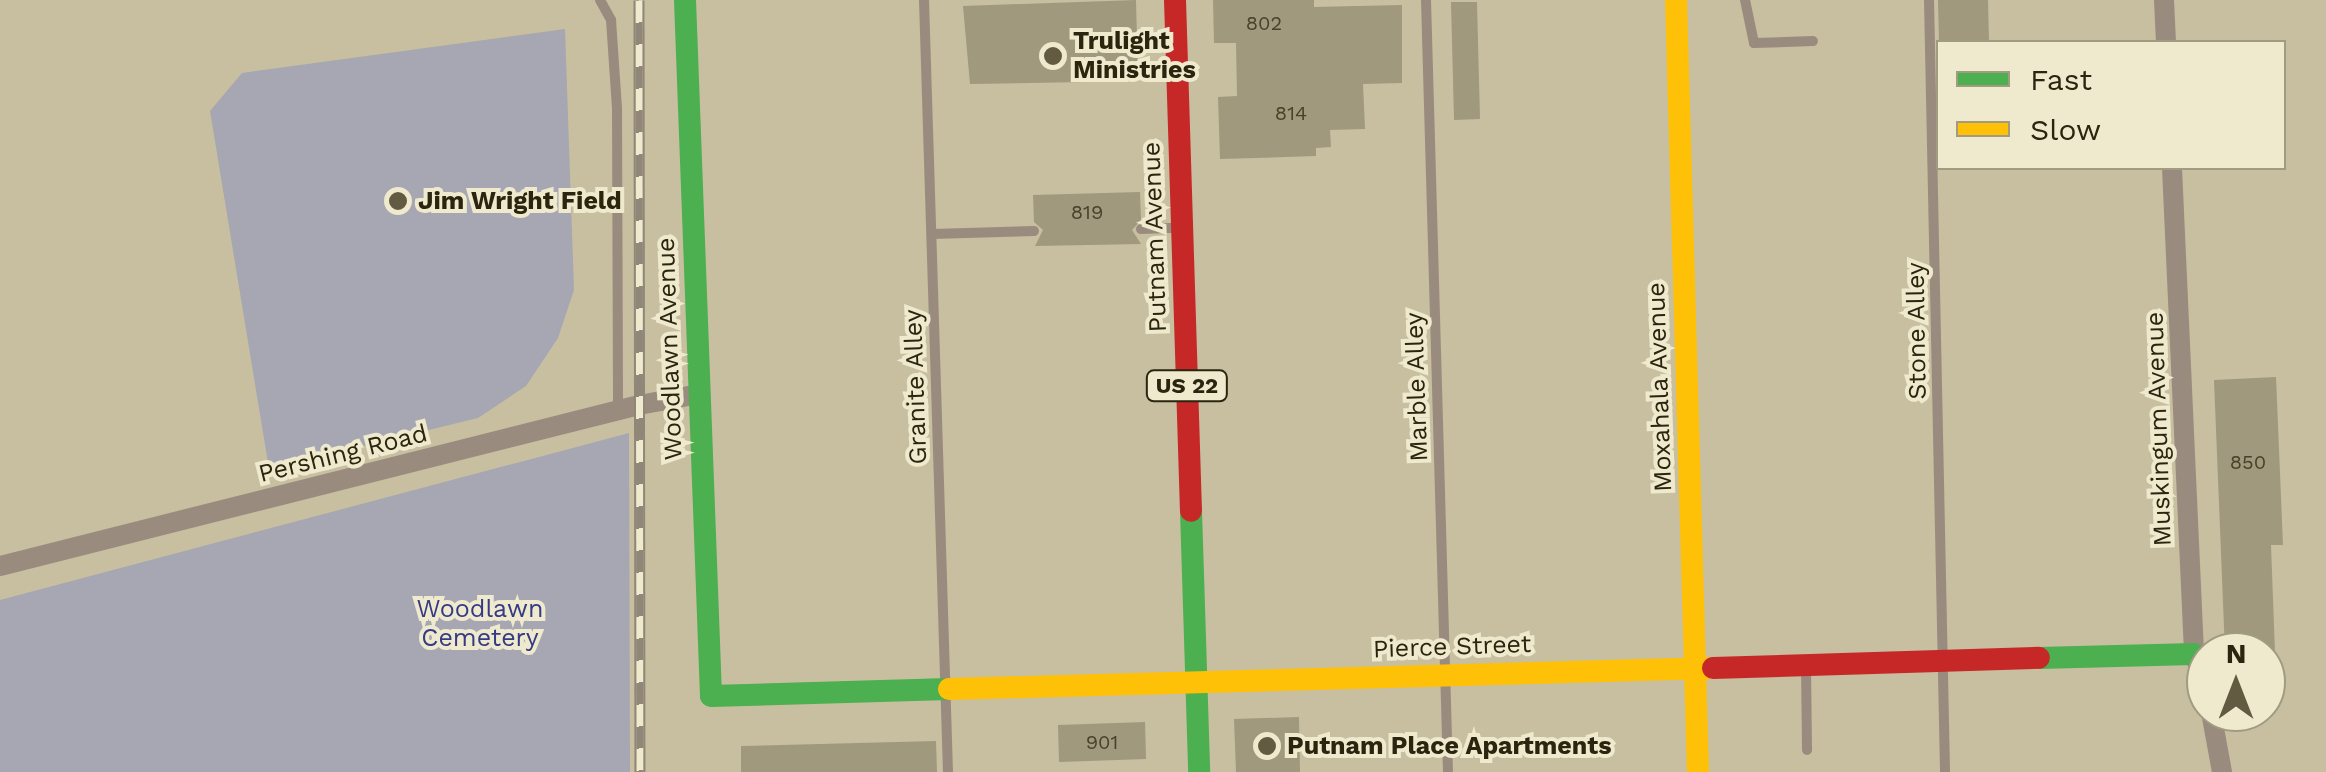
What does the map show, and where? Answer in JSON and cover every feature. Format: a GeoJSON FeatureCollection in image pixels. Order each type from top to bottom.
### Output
{"type":"FeatureCollection","features":[{"type":"Feature","properties":{"kind":"street","name":"Woodlawn Avenue"},"geometry":{"type":"LineString","coordinates":[[685,0],[711,696]]}},
{"type":"Feature","properties":{"kind":"street","name":"Putnam Avenue"},"geometry":{"type":"LineString","coordinates":[[1175,0],[1199,772]]}},
{"type":"Feature","properties":{"kind":"street","name":"Moxahala Avenue"},"geometry":{"type":"LineString","coordinates":[[1676,0],[1698,772]]}},
{"type":"Feature","properties":{"kind":"street"},"geometry":{"type":"LineString","coordinates":[[2164,0],[2166,40]]}},
{"type":"Feature","properties":{"kind":"street","name":"Muskingum Avenue"},"geometry":{"type":"LineString","coordinates":[[2172,170],[2193,632]]}},
{"type":"Feature","properties":{"kind":"street","name":"Pershing Road"},"geometry":{"type":"LineString","coordinates":[[0,566],[618,410],[699,394]]}},
{"type":"Feature","properties":{"kind":"street","name":"Pierce Street"},"geometry":{"type":"LineString","coordinates":[[711,696],[2186,654]]}},
{"type":"Feature","properties":{"kind":"street"},"geometry":{"type":"LineString","coordinates":[[2215,732],[2222,772]]}},
{"type":"Feature","properties":{"kind":"lane"},"geometry":{"type":"LineString","coordinates":[[600,0],[611,20],[618,109],[618,410]]}},
{"type":"Feature","properties":{"kind":"lane","name":"Granite Alley"},"geometry":{"type":"LineString","coordinates":[[924,0],[948,772]]}},
{"type":"Feature","properties":{"kind":"lane","name":"Marble Alley"},"geometry":{"type":"LineString","coordinates":[[1426,0],[1448,772]]}},
{"type":"Feature","properties":{"kind":"lane"},"geometry":{"type":"LineString","coordinates":[[1745,0],[1754,44],[1814,41]]}},
{"type":"Feature","properties":{"kind":"lane","name":"Stone Alley"},"geometry":{"type":"LineString","coordinates":[[1929,0],[1945,772]]}},
{"type":"Feature","properties":{"kind":"lane"},"geometry":{"type":"LineString","coordinates":[[1141,229],[1182,228]]}},
{"type":"Feature","properties":{"kind":"lane"},"geometry":{"type":"LineString","coordinates":[[932,234],[1034,231]]}},
{"type":"Feature","properties":{"kind":"lane"},"geometry":{"type":"LineString","coordinates":[[1806,665],[1808,750]]}},
{"type":"Feature","properties":{"kind":"green space","name":"Jim Wright Field"},"geometry":{"type":"Polygon","coordinates":[[[565,29],[574,290],[558,338],[526,386],[478,418],[269,469],[210,111],[242,73],[565,29]]]}},
{"type":"Feature","properties":{"kind":"green space","name":"Woodlawn Cemetery"},"geometry":{"type":"Polygon","coordinates":[[[629,433],[630,772],[0,772],[0,600],[629,433]]]}},
{"type":"Feature","properties":{"kind":"building","name":"Trulight Ministries"},"geometry":{"type":"Polygon","coordinates":[[[1136,0],[1138,81],[970,84],[963,6],[1136,0]]]}},
{"type":"Feature","properties":{"kind":"building"},"geometry":{"type":"Polygon","coordinates":[[[1213,0],[1314,0],[1314,7],[1402,5],[1402,83],[1363,84],[1365,129],[1330,130],[1331,147],[1316,148],[1316,156],[1220,159],[1218,97],[1237,96],[1236,43],[1214,43],[1213,0]]]}},
{"type":"Feature","properties":{"kind":"building"},"geometry":{"type":"Polygon","coordinates":[[[1938,0],[1988,0],[1989,40],[1939,40],[1938,0]]]}},
{"type":"Feature","properties":{"kind":"building"},"geometry":{"type":"Polygon","coordinates":[[[1451,2],[1477,2],[1480,119],[1454,120],[1451,2]]]}},
{"type":"Feature","properties":{"kind":"building"},"geometry":{"type":"Polygon","coordinates":[[[1140,192],[1141,220],[1132,230],[1141,244],[1035,246],[1043,230],[1034,222],[1033,195],[1140,192]]]}},
{"type":"Feature","properties":{"kind":"building"},"geometry":{"type":"Polygon","coordinates":[[[2276,377],[2283,545],[2271,545],[2274,632],[2224,632],[2214,380],[2276,377]]]}},
{"type":"Feature","properties":{"kind":"building","name":"Putnam Place Apartments"},"geometry":{"type":"Polygon","coordinates":[[[1299,717],[1300,772],[1236,772],[1234,719],[1299,717]]]}},
{"type":"Feature","properties":{"kind":"building"},"geometry":{"type":"Polygon","coordinates":[[[1145,722],[1146,759],[1059,762],[1058,725],[1145,722]]]}},
{"type":"Feature","properties":{"kind":"building"},"geometry":{"type":"Polygon","coordinates":[[[936,741],[937,772],[741,772],[741,746],[936,741]]]}},
{"type":"Feature","properties":{"kind":"railway"},"geometry":{"type":"LineString","coordinates":[[639,0],[640,772]]}},
{"type":"Feature","properties":{"kind":"traffic: fast"},"geometry":{"type":"LineString","coordinates":[[685,0],[711,696],[949,689]]}},
{"type":"Feature","properties":{"kind":"traffic: fast"},"geometry":{"type":"LineString","coordinates":[[1191,511],[1199,772]]}},
{"type":"Feature","properties":{"kind":"traffic: fast"},"geometry":{"type":"LineString","coordinates":[[2039,658],[2186,654]]}},
{"type":"Feature","properties":{"kind":"traffic: slow"},"geometry":{"type":"LineString","coordinates":[[1676,0],[1698,772]]}},
{"type":"Feature","properties":{"kind":"traffic: slow"},"geometry":{"type":"LineString","coordinates":[[949,689],[1713,668]]}},
{"type":"Feature","properties":{"kind":"traffic: jam"},"geometry":{"type":"LineString","coordinates":[[1175,0],[1191,511]]}},
{"type":"Feature","properties":{"kind":"traffic: jam"},"geometry":{"type":"LineString","coordinates":[[1713,668],[2039,658]]}},
{"type":"Feature","properties":{"kind":"place","name":"Trulight Ministries"},"geometry":{"type":"Point","coordinates":[1053,56]}},
{"type":"Feature","properties":{"kind":"place","name":"Jim Wright Field"},"geometry":{"type":"Point","coordinates":[398,201]}},
{"type":"Feature","properties":{"kind":"place","name":"Putnam Place Apartments"},"geometry":{"type":"Point","coordinates":[1267,746]}}]}
